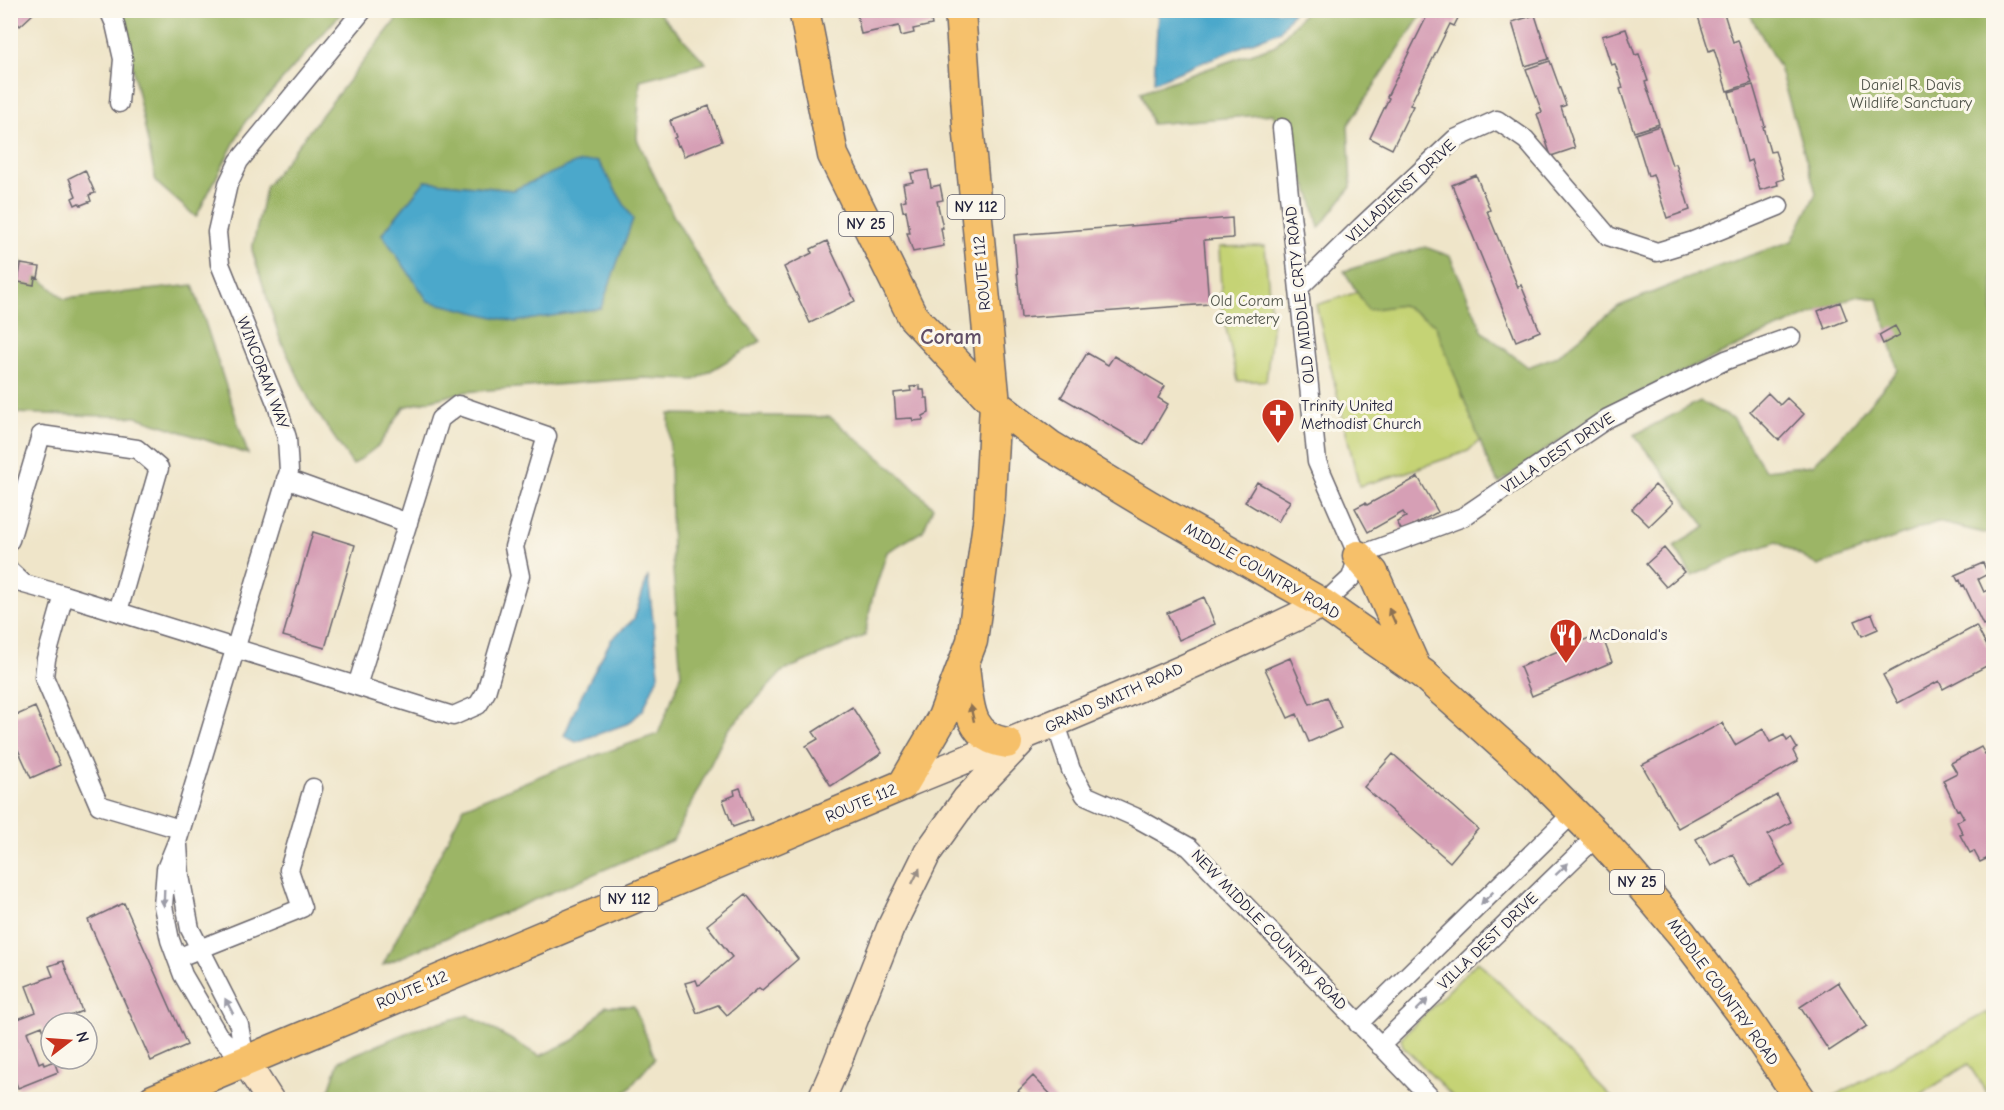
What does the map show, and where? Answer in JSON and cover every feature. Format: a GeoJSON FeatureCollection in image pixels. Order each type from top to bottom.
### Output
{"type":"FeatureCollection","features":[{"type":"Feature","properties":{"kind":"main road","name":"MIDDLE COUNTRY ROAD"},"geometry":{"type":"LineString","coordinates":[[804,10],[833,155],[913,317],[995,404],[1049,445],[1150,506],[1323,604],[1416,669],[1536,775],[1597,836],[1682,934],[1747,1020],[1801,1100]]}},
{"type":"Feature","properties":{"kind":"main road","name":"ROUTE 112"},"geometry":{"type":"LineString","coordinates":[[153,1100],[903,785],[943,717],[972,640],[989,515],[995,404],[968,125],[960,10]]}},
{"type":"Feature","properties":{"kind":"main road"},"geometry":{"type":"LineString","coordinates":[[1358,556],[1373,573],[1416,669]]}},
{"type":"Feature","properties":{"kind":"main road","name":"GRAND SMITH ROAD"},"geometry":{"type":"LineString","coordinates":[[903,785],[1056,724],[1323,604]]}},
{"type":"Feature","properties":{"kind":"main road"},"geometry":{"type":"LineString","coordinates":[[963,663],[972,718],[978,729],[994,741],[1017,739]]}},
{"type":"Feature","properties":{"kind":"main road"},"geometry":{"type":"LineString","coordinates":[[821,1100],[890,928],[934,843],[966,799],[1017,739]]}},
{"type":"Feature","properties":{"kind":"main road"},"geometry":{"type":"LineString","coordinates":[[244,1061],[270,1100]]}},
{"type":"Feature","properties":{"kind":"street"},"geometry":{"type":"LineString","coordinates":[[109,10],[115,24],[123,59],[119,103]]}},
{"type":"Feature","properties":{"kind":"street","name":"WINCORAM WAY"},"geometry":{"type":"LineString","coordinates":[[244,1061],[218,1035],[183,975],[170,940],[163,906],[166,869],[179,836],[289,471],[288,438],[220,264],[217,232],[228,184],[239,161],[363,10]]}},
{"type":"Feature","properties":{"kind":"street","name":"VILLADIENST DRIVE"},"geometry":{"type":"LineString","coordinates":[[1299,288],[1455,139],[1497,120],[1526,140],[1608,236],[1657,252],[1693,241],[1779,206]]}},
{"type":"Feature","properties":{"kind":"street","name":"OLD MIDDLE CRTY ROAD"},"geometry":{"type":"LineString","coordinates":[[1282,128],[1317,462],[1358,556]]}},
{"type":"Feature","properties":{"kind":"street","name":"VILLA DEST DRIVE"},"geometry":{"type":"LineString","coordinates":[[1358,556],[1463,517],[1608,418],[1726,360],[1791,337]]}},
{"type":"Feature","properties":{"kind":"street"},"geometry":{"type":"LineString","coordinates":[[10,572],[24,584],[118,611],[357,686],[453,716],[478,705],[486,692],[520,576],[514,547],[547,436],[458,405],[440,419],[357,686]]}},
{"type":"Feature","properties":{"kind":"street"},"geometry":{"type":"LineString","coordinates":[[10,540],[41,435],[137,449],[159,468],[118,611]]}},
{"type":"Feature","properties":{"kind":"street"},"geometry":{"type":"LineString","coordinates":[[286,479],[408,523]]}},
{"type":"Feature","properties":{"kind":"street"},"geometry":{"type":"LineString","coordinates":[[1323,604],[1351,578],[1358,556]]}},
{"type":"Feature","properties":{"kind":"street"},"geometry":{"type":"LineString","coordinates":[[64,595],[46,659],[44,677],[99,805],[179,836]]}},
{"type":"Feature","properties":{"kind":"street","name":"NEW MIDDLE COUNTRY ROAD"},"geometry":{"type":"LineString","coordinates":[[1056,724],[1071,770],[1085,795],[1135,817],[1190,847],[1434,1100]]}},
{"type":"Feature","properties":{"kind":"street"},"geometry":{"type":"LineString","coordinates":[[177,958],[302,908],[289,870],[313,788]]}},
{"type":"Feature","properties":{"kind":"street","name":"VILLA DEST DRIVE"},"geometry":{"type":"LineString","coordinates":[[1359,1023],[1574,813]]}},
{"type":"Feature","properties":{"kind":"street","name":"WINCORAM WAY"},"geometry":{"type":"LineString","coordinates":[[179,836],[180,876],[190,929],[239,1025],[244,1061]]}},
{"type":"Feature","properties":{"kind":"street","name":"VILLA DEST DRIVE"},"geometry":{"type":"LineString","coordinates":[[1380,1046],[1597,836]]}},
{"type":"Feature","properties":{"kind":"green space"},"geometry":{"type":"Polygon","coordinates":[[[121,11],[343,11],[245,122],[196,217],[156,182],[121,11]]]}},
{"type":"Feature","properties":{"kind":"green space"},"geometry":{"type":"Polygon","coordinates":[[[403,11],[657,11],[706,63],[640,80],[637,139],[674,217],[716,286],[761,341],[695,380],[643,378],[464,392],[404,407],[379,445],[353,465],[312,405],[280,339],[252,250],[266,186],[403,11]],[[425,181],[382,234],[513,190],[425,181]]]}},
{"type":"Feature","properties":{"kind":"green space"},"geometry":{"type":"Polygon","coordinates":[[[1306,11],[1424,11],[1348,125],[1351,187],[1319,228],[1311,196],[1273,114],[1152,124],[1141,92],[1276,45],[1306,11]]]}},
{"type":"Feature","properties":{"kind":"green space","name":"Daniel R. Davis Wildlife Sanctuary"},"geometry":{"type":"Polygon","coordinates":[[[1748,11],[1993,11],[1993,535],[1937,522],[1818,566],[1777,542],[1692,576],[1674,546],[1706,527],[1634,435],[1700,401],[1733,419],[1765,470],[1813,465],[1849,428],[1898,370],[1878,299],[1855,296],[1757,337],[1600,411],[1499,483],[1491,470],[1435,324],[1402,305],[1368,310],[1344,271],[1425,247],[1450,256],[1483,332],[1528,367],[1557,356],[1619,306],[1711,269],[1792,241],[1816,193],[1779,67],[1748,11]]]}},
{"type":"Feature","properties":{"kind":"green space","name":"Old Coram Cemetery"},"geometry":{"type":"Polygon","coordinates":[[[1265,246],[1272,331],[1266,381],[1238,381],[1222,311],[1219,247],[1265,246]]]}},
{"type":"Feature","properties":{"kind":"green space"},"geometry":{"type":"Polygon","coordinates":[[[11,253],[64,299],[193,285],[248,454],[137,417],[11,413],[11,253]]]}},
{"type":"Feature","properties":{"kind":"green space"},"geometry":{"type":"Polygon","coordinates":[[[1423,266],[1488,433],[1468,451],[1359,486],[1316,305],[1377,286],[1423,266]]]}},
{"type":"Feature","properties":{"kind":"green space"},"geometry":{"type":"Polygon","coordinates":[[[669,414],[830,417],[898,473],[933,507],[923,531],[887,552],[872,599],[865,636],[783,671],[727,731],[673,840],[383,965],[464,807],[557,769],[658,734],[681,676],[672,557],[669,414]]]}},
{"type":"Feature","properties":{"kind":"green space"},"geometry":{"type":"Polygon","coordinates":[[[1478,961],[1614,1099],[1455,1099],[1403,1046],[1401,1038],[1478,961]]]}},
{"type":"Feature","properties":{"kind":"green space"},"geometry":{"type":"Polygon","coordinates":[[[606,1006],[634,1006],[655,1058],[620,1099],[326,1099],[339,1061],[413,1030],[468,1015],[540,1056],[576,1039],[606,1006]]]}},
{"type":"Feature","properties":{"kind":"green space"},"geometry":{"type":"Polygon","coordinates":[[[1987,1012],[1993,1025],[1993,1099],[1968,1064],[1914,1099],[1830,1098],[1987,1012]]]}},
{"type":"Feature","properties":{"kind":"water"},"geometry":{"type":"Polygon","coordinates":[[[1158,10],[1294,11],[1280,31],[1154,82],[1158,10]]]}},
{"type":"Feature","properties":{"kind":"water"},"geometry":{"type":"Polygon","coordinates":[[[598,161],[633,219],[601,308],[515,322],[428,301],[382,234],[425,181],[513,190],[575,163],[598,161]]]}},
{"type":"Feature","properties":{"kind":"water"},"geometry":{"type":"Polygon","coordinates":[[[648,576],[659,674],[643,710],[629,723],[576,742],[564,736],[580,698],[611,640],[634,619],[648,576]]]}},
{"type":"Feature","properties":{"kind":"building"},"geometry":{"type":"Polygon","coordinates":[[[10,10],[32,10],[34,13],[20,26],[10,15],[10,10]]]}},
{"type":"Feature","properties":{"kind":"building"},"geometry":{"type":"Polygon","coordinates":[[[856,10],[929,10],[932,25],[913,29],[914,33],[901,36],[899,26],[861,34],[856,10]]]}},
{"type":"Feature","properties":{"kind":"building"},"geometry":{"type":"Polygon","coordinates":[[[1430,10],[1462,10],[1454,26],[1450,24],[1410,105],[1413,106],[1392,149],[1370,138],[1389,98],[1387,97],[1430,10]]]}},
{"type":"Feature","properties":{"kind":"building"},"geometry":{"type":"Polygon","coordinates":[[[1696,10],[1723,10],[1733,42],[1738,40],[1752,83],[1727,91],[1714,49],[1709,51],[1696,10]]]}},
{"type":"Feature","properties":{"kind":"building"},"geometry":{"type":"Polygon","coordinates":[[[1535,15],[1549,59],[1525,66],[1512,22],[1535,15]]]}},
{"type":"Feature","properties":{"kind":"building"},"geometry":{"type":"Polygon","coordinates":[[[1626,29],[1635,55],[1639,54],[1648,81],[1645,82],[1659,124],[1634,132],[1620,89],[1623,88],[1615,64],[1611,65],[1602,36],[1626,29]]]}},
{"type":"Feature","properties":{"kind":"building"},"geometry":{"type":"Polygon","coordinates":[[[1550,61],[1566,105],[1561,107],[1575,148],[1551,156],[1537,114],[1542,112],[1526,69],[1550,61]]]}},
{"type":"Feature","properties":{"kind":"building"},"geometry":{"type":"Polygon","coordinates":[[[1753,85],[1770,152],[1775,151],[1784,179],[1777,181],[1778,185],[1760,190],[1751,160],[1747,162],[1729,92],[1753,85]]]}},
{"type":"Feature","properties":{"kind":"building"},"geometry":{"type":"Polygon","coordinates":[[[709,106],[722,141],[684,156],[679,145],[677,146],[670,121],[709,106]]]}},
{"type":"Feature","properties":{"kind":"building"},"geometry":{"type":"Polygon","coordinates":[[[1659,126],[1672,165],[1676,164],[1690,210],[1667,218],[1653,174],[1648,176],[1635,134],[1659,126]]]}},
{"type":"Feature","properties":{"kind":"building"},"geometry":{"type":"Polygon","coordinates":[[[85,170],[95,193],[89,195],[91,201],[75,205],[72,198],[76,196],[69,178],[85,170]]]}},
{"type":"Feature","properties":{"kind":"building"},"geometry":{"type":"Polygon","coordinates":[[[928,170],[931,187],[940,185],[943,200],[937,201],[944,246],[913,252],[907,233],[910,233],[906,210],[903,211],[901,201],[906,200],[903,184],[913,182],[911,173],[928,170]]]}},
{"type":"Feature","properties":{"kind":"building"},"geometry":{"type":"Polygon","coordinates":[[[1476,175],[1490,210],[1487,211],[1518,287],[1521,285],[1540,331],[1516,341],[1452,185],[1476,175]]]}},
{"type":"Feature","properties":{"kind":"building"},"geometry":{"type":"Polygon","coordinates":[[[1232,218],[1233,238],[1204,240],[1209,304],[1021,318],[1014,235],[1232,218]]]}},
{"type":"Feature","properties":{"kind":"building"},"geometry":{"type":"Polygon","coordinates":[[[827,241],[855,301],[810,323],[784,267],[812,253],[811,249],[827,241]]]}},
{"type":"Feature","properties":{"kind":"building"},"geometry":{"type":"Polygon","coordinates":[[[21,264],[40,267],[34,285],[18,282],[21,264]]]}},
{"type":"Feature","properties":{"kind":"building"},"geometry":{"type":"Polygon","coordinates":[[[1840,302],[1847,320],[1825,329],[1818,311],[1840,302]]]}},
{"type":"Feature","properties":{"kind":"building"},"geometry":{"type":"Polygon","coordinates":[[[1895,326],[1900,335],[1883,344],[1879,335],[1895,326]]]}},
{"type":"Feature","properties":{"kind":"building"},"geometry":{"type":"Polygon","coordinates":[[[1087,353],[1108,365],[1114,356],[1165,386],[1158,398],[1168,404],[1144,445],[1061,397],[1087,353]]]}},
{"type":"Feature","properties":{"kind":"building"},"geometry":{"type":"Polygon","coordinates":[[[920,386],[920,390],[924,390],[925,398],[928,398],[929,413],[923,416],[923,420],[896,419],[894,393],[911,391],[910,387],[920,386]]]}},
{"type":"Feature","properties":{"kind":"building"},"geometry":{"type":"Polygon","coordinates":[[[1768,393],[1780,405],[1787,398],[1804,414],[1779,440],[1750,411],[1768,393]]]}},
{"type":"Feature","properties":{"kind":"building"},"geometry":{"type":"Polygon","coordinates":[[[1418,477],[1438,512],[1402,531],[1397,522],[1406,517],[1403,512],[1368,532],[1355,508],[1365,503],[1367,505],[1418,477]]]}},
{"type":"Feature","properties":{"kind":"building"},"geometry":{"type":"Polygon","coordinates":[[[1257,482],[1290,501],[1278,522],[1245,502],[1257,482]]]}},
{"type":"Feature","properties":{"kind":"building"},"geometry":{"type":"Polygon","coordinates":[[[1655,485],[1673,503],[1649,526],[1632,509],[1655,485]]]}},
{"type":"Feature","properties":{"kind":"building"},"geometry":{"type":"Polygon","coordinates":[[[313,532],[355,545],[325,648],[283,636],[313,532]]]}},
{"type":"Feature","properties":{"kind":"building"},"geometry":{"type":"Polygon","coordinates":[[[1664,548],[1684,572],[1666,587],[1646,564],[1664,548]]]}},
{"type":"Feature","properties":{"kind":"building"},"geometry":{"type":"Polygon","coordinates":[[[1983,563],[1988,574],[1978,579],[1984,592],[1994,588],[1994,620],[1983,625],[1964,585],[1962,586],[1955,575],[1983,563]]]}},
{"type":"Feature","properties":{"kind":"building"},"geometry":{"type":"Polygon","coordinates":[[[1204,597],[1215,624],[1179,640],[1167,613],[1204,597]]]}},
{"type":"Feature","properties":{"kind":"building"},"geometry":{"type":"Polygon","coordinates":[[[1872,614],[1878,629],[1862,636],[1855,621],[1872,614]]]}},
{"type":"Feature","properties":{"kind":"building"},"geometry":{"type":"Polygon","coordinates":[[[1976,626],[1994,662],[1943,689],[1939,681],[1898,703],[1883,675],[1976,626]]]}},
{"type":"Feature","properties":{"kind":"building","name":"McDonald's"},"geometry":{"type":"Polygon","coordinates":[[[1601,633],[1612,662],[1532,696],[1520,667],[1601,633]]]}},
{"type":"Feature","properties":{"kind":"building"},"geometry":{"type":"Polygon","coordinates":[[[1290,658],[1310,704],[1327,697],[1341,728],[1309,742],[1297,714],[1288,718],[1265,669],[1290,658]]]}},
{"type":"Feature","properties":{"kind":"building"},"geometry":{"type":"Polygon","coordinates":[[[35,707],[60,765],[31,778],[10,732],[10,718],[35,707]]]}},
{"type":"Feature","properties":{"kind":"building"},"geometry":{"type":"Polygon","coordinates":[[[852,707],[882,753],[831,786],[806,746],[818,739],[813,732],[852,707]]]}},
{"type":"Feature","properties":{"kind":"building"},"geometry":{"type":"Polygon","coordinates":[[[1722,723],[1735,745],[1763,729],[1770,742],[1784,735],[1787,741],[1791,738],[1797,748],[1793,751],[1798,761],[1678,828],[1642,765],[1722,723]]]}},
{"type":"Feature","properties":{"kind":"building"},"geometry":{"type":"Polygon","coordinates":[[[1981,747],[1985,754],[1994,750],[1994,870],[1988,858],[1980,862],[1974,851],[1970,853],[1960,835],[1963,834],[1957,822],[1964,818],[1959,809],[1957,810],[1943,780],[1957,773],[1951,763],[1981,747]]]}},
{"type":"Feature","properties":{"kind":"building"},"geometry":{"type":"Polygon","coordinates":[[[1393,754],[1478,829],[1450,862],[1364,787],[1393,754]]]}},
{"type":"Feature","properties":{"kind":"building"},"geometry":{"type":"Polygon","coordinates":[[[740,788],[752,820],[733,827],[723,800],[735,795],[734,790],[740,788]]]}},
{"type":"Feature","properties":{"kind":"building"},"geometry":{"type":"Polygon","coordinates":[[[1777,795],[1791,822],[1768,835],[1785,866],[1750,885],[1733,854],[1711,866],[1696,839],[1777,795]]]}},
{"type":"Feature","properties":{"kind":"building"},"geometry":{"type":"Polygon","coordinates":[[[746,894],[798,959],[762,990],[759,988],[727,1015],[718,1005],[697,1013],[685,983],[696,980],[698,985],[701,984],[732,957],[707,925],[746,894]]]}},
{"type":"Feature","properties":{"kind":"building"},"geometry":{"type":"Polygon","coordinates":[[[124,903],[187,1045],[151,1061],[88,920],[124,903]]]}},
{"type":"Feature","properties":{"kind":"building"},"geometry":{"type":"Polygon","coordinates":[[[63,961],[82,1011],[39,1011],[39,1027],[27,1032],[39,1063],[39,1071],[58,1072],[18,1088],[10,1067],[10,1022],[36,1012],[26,986],[53,976],[49,966],[63,961]]]}},
{"type":"Feature","properties":{"kind":"building"},"geometry":{"type":"Polygon","coordinates":[[[1838,982],[1867,1026],[1829,1051],[1800,1007],[1838,982]]]}},
{"type":"Feature","properties":{"kind":"building"},"geometry":{"type":"Polygon","coordinates":[[[1033,1076],[1056,1100],[1027,1100],[1018,1091],[1033,1076]]]}},
{"type":"Feature","properties":{"kind":"place","name":"Trinity United Methodist Church"},"geometry":{"type":"Point","coordinates":[1278,444]}},
{"type":"Feature","properties":{"kind":"place","name":"McDonald's"},"geometry":{"type":"Point","coordinates":[1566,664]}},
{"type":"Feature","properties":{"kind":"district","name":"Coram"},"geometry":{"type":"Point","coordinates":[951,337]}}]}
